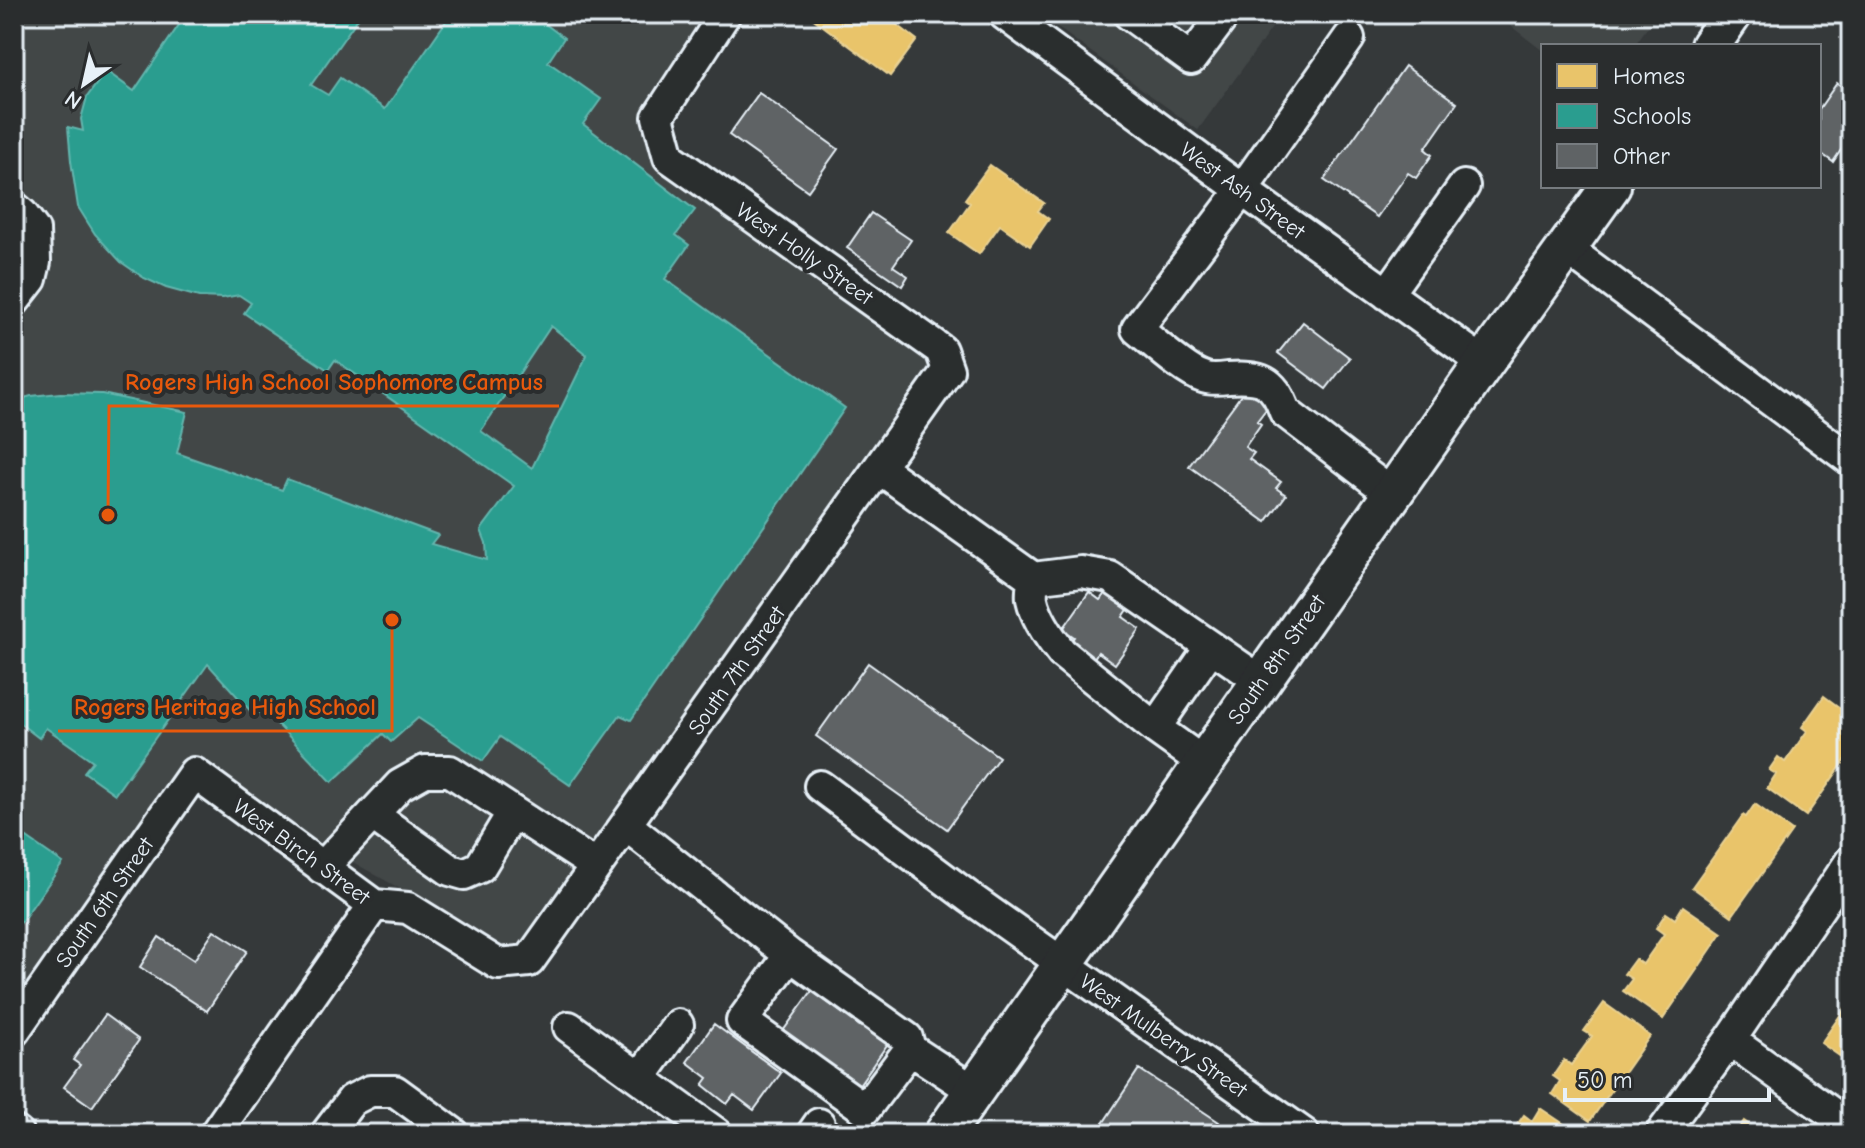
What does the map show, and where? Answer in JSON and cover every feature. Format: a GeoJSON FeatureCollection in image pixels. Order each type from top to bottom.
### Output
{"type":"FeatureCollection","features":[{"type":"Feature","properties":{"kind":"main road"},"geometry":{"type":"LineString","coordinates":[[1711,44],[1732,14]]}},
{"type":"Feature","properties":{"kind":"main road","name":"South 8th Street"},"geometry":{"type":"LineString","coordinates":[[944,1134],[1610,188]]}},
{"type":"Feature","properties":{"kind":"street","name":"West Ash Street"},"geometry":{"type":"LineString","coordinates":[[1004,14],[1484,363]]}},
{"type":"Feature","properties":{"kind":"street"},"geometry":{"type":"LineString","coordinates":[[1129,14],[1191,59],[1225,14]]}},
{"type":"Feature","properties":{"kind":"street","name":"West Holly Street"},"geometry":{"type":"LineString","coordinates":[[713,18],[658,117],[669,157],[941,350]]}},
{"type":"Feature","properties":{"kind":"street"},"geometry":{"type":"LineString","coordinates":[[1349,38],[1242,190],[1137,329],[1203,377],[1251,377],[1270,385],[1285,412],[1392,494]]}},
{"type":"Feature","properties":{"kind":"street"},"geometry":{"type":"LineString","coordinates":[[1387,294],[1464,186]]}},
{"type":"Feature","properties":{"kind":"street"},"geometry":{"type":"LineString","coordinates":[[14,207],[34,230],[35,262],[31,279],[14,301]]}},
{"type":"Feature","properties":{"kind":"street"},"geometry":{"type":"LineString","coordinates":[[1567,249],[1851,460]]}},
{"type":"Feature","properties":{"kind":"street","name":"South 7th Street"},"geometry":{"type":"LineString","coordinates":[[498,964],[529,961],[948,370],[941,350]]}},
{"type":"Feature","properties":{"kind":"street"},"geometry":{"type":"LineString","coordinates":[[879,468],[1033,578],[1081,572],[1110,577],[1261,681]]}},
{"type":"Feature","properties":{"kind":"street"},"geometry":{"type":"LineString","coordinates":[[1033,578],[1032,597],[1038,615],[1062,653],[1204,763]]}},
{"type":"Feature","properties":{"kind":"street"},"geometry":{"type":"LineString","coordinates":[[1155,728],[1211,647]]}},
{"type":"Feature","properties":{"kind":"street"},"geometry":{"type":"LineString","coordinates":[[322,868],[400,785],[425,771],[450,771],[596,866]]}},
{"type":"Feature","properties":{"kind":"street","name":"West Birch Street"},"geometry":{"type":"LineString","coordinates":[[194,773],[374,905],[408,908],[498,964]]}},
{"type":"Feature","properties":{"kind":"street","name":"South 6th Street"},"geometry":{"type":"LineString","coordinates":[[14,1031],[194,773]]}},
{"type":"Feature","properties":{"kind":"street","name":"West Mulberry Street"},"geometry":{"type":"LineString","coordinates":[[820,786],[1063,964],[1304,1134]]}},
{"type":"Feature","properties":{"kind":"street"},"geometry":{"type":"LineString","coordinates":[[373,815],[450,870],[464,874],[480,867],[513,812]]}},
{"type":"Feature","properties":{"kind":"street"},"geometry":{"type":"LineString","coordinates":[[626,825],[790,955],[907,1038],[910,1049],[974,1091]]}},
{"type":"Feature","properties":{"kind":"street"},"geometry":{"type":"LineString","coordinates":[[1661,1134],[1730,1040],[1851,861]]}},
{"type":"Feature","properties":{"kind":"street"},"geometry":{"type":"LineString","coordinates":[[215,1134],[374,905]]}},
{"type":"Feature","properties":{"kind":"street"},"geometry":{"type":"LineString","coordinates":[[790,955],[742,1021],[865,1109],[910,1049]]}},
{"type":"Feature","properties":{"kind":"street"},"geometry":{"type":"LineString","coordinates":[[640,1078],[678,1025]]}},
{"type":"Feature","properties":{"kind":"street"},"geometry":{"type":"LineString","coordinates":[[569,1027],[717,1134]]}},
{"type":"Feature","properties":{"kind":"street"},"geometry":{"type":"LineString","coordinates":[[1730,1040],[1851,1127]]}},
{"type":"Feature","properties":{"kind":"street"},"geometry":{"type":"LineString","coordinates":[[326,1134],[352,1100],[370,1091],[395,1091],[454,1134]]}},
{"type":"Feature","properties":{"kind":"shaded area"},"geometry":{"type":"Polygon","coordinates":[[[14,14],[739,14],[658,117],[669,157],[948,370],[529,961],[194,773],[14,1032],[14,14]]]}},
{"type":"Feature","properties":{"kind":"shaded area"},"geometry":{"type":"Polygon","coordinates":[[[1039,14],[1282,14],[1198,130],[1039,14]]]}},
{"type":"Feature","properties":{"kind":"shaded area"},"geometry":{"type":"Polygon","coordinates":[[[1495,14],[1657,14],[1635,44],[1541,44],[1541,49],[1495,14]]]}},
{"type":"Feature","properties":{"kind":"building: Homes"},"geometry":{"type":"Polygon","coordinates":[[[807,14],[883,14],[917,40],[890,76],[807,14]]]}},
{"type":"Feature","properties":{"kind":"building: Homes"},"geometry":{"type":"Polygon","coordinates":[[[990,165],[1044,203],[1038,211],[1049,219],[1030,246],[1000,225],[979,254],[949,233],[970,203],[965,199],[990,165]]]}},
{"type":"Feature","properties":{"kind":"building: Homes"},"geometry":{"type":"Polygon","coordinates":[[[1851,588],[1851,611],[1840,604],[1851,588]]]}},
{"type":"Feature","properties":{"kind":"building: Homes"},"geometry":{"type":"Polygon","coordinates":[[[1824,696],[1851,716],[1851,752],[1806,816],[1767,788],[1776,774],[1769,770],[1778,757],[1785,762],[1807,731],[1802,727],[1824,696]]]}},
{"type":"Feature","properties":{"kind":"building: Homes"},"geometry":{"type":"Polygon","coordinates":[[[1755,804],[1792,831],[1732,916],[1692,887],[1743,815],[1746,817],[1755,804]]]}},
{"type":"Feature","properties":{"kind":"building: Homes"},"geometry":{"type":"Polygon","coordinates":[[[1683,906],[1722,933],[1663,1019],[1623,991],[1632,979],[1624,974],[1635,959],[1643,964],[1664,934],[1656,928],[1666,913],[1675,919],[1683,906]]]}},
{"type":"Feature","properties":{"kind":"building: Homes"},"geometry":{"type":"Polygon","coordinates":[[[1604,1003],[1650,1036],[1590,1121],[1552,1094],[1560,1081],[1553,1076],[1564,1060],[1571,1065],[1592,1036],[1584,1031],[1604,1003]]]}},
{"type":"Feature","properties":{"kind":"building: Homes"},"geometry":{"type":"Polygon","coordinates":[[[1848,1004],[1851,1007],[1851,1064],[1821,1043],[1848,1004]]]}},
{"type":"Feature","properties":{"kind":"building: Homes"},"geometry":{"type":"Polygon","coordinates":[[[1540,1108],[1575,1134],[1521,1134],[1514,1129],[1524,1115],[1532,1121],[1540,1108]]]}},
{"type":"Feature","properties":{"kind":"building: Homes"},"geometry":{"type":"Polygon","coordinates":[[[1744,1121],[1762,1134],[1735,1134],[1744,1121]]]}},
{"type":"Feature","properties":{"kind":"building: Schools"},"geometry":{"type":"Polygon","coordinates":[[[182,14],[361,14],[311,85],[328,95],[340,78],[385,109],[451,14],[532,14],[564,38],[548,62],[601,99],[583,124],[695,210],[676,235],[689,245],[665,279],[845,408],[631,720],[620,715],[570,785],[500,737],[483,761],[418,718],[391,742],[383,734],[332,782],[264,710],[255,716],[208,664],[115,794],[84,772],[93,761],[46,728],[39,738],[14,719],[14,401],[60,393],[102,394],[187,412],[177,453],[282,490],[287,479],[438,535],[431,544],[487,560],[481,530],[514,486],[335,360],[328,370],[244,313],[251,303],[239,295],[199,297],[166,288],[121,262],[95,234],[78,207],[68,127],[83,131],[81,119],[87,97],[106,71],[134,91],[185,16],[182,14]],[[551,326],[481,431],[532,468],[587,355],[551,326]]]}},
{"type":"Feature","properties":{"kind":"building: Schools"},"geometry":{"type":"Polygon","coordinates":[[[14,829],[63,863],[14,932],[14,829]]]}},
{"type":"Feature","properties":{"kind":"building: Other"},"geometry":{"type":"Polygon","coordinates":[[[1405,66],[1457,103],[1425,149],[1432,155],[1416,178],[1408,173],[1377,217],[1324,180],[1405,66]]]}},
{"type":"Feature","properties":{"kind":"building: Other"},"geometry":{"type":"Polygon","coordinates":[[[1837,83],[1851,93],[1851,135],[1833,162],[1821,153],[1821,106],[1837,83]]]}},
{"type":"Feature","properties":{"kind":"building: Other"},"geometry":{"type":"Polygon","coordinates":[[[759,93],[838,149],[808,191],[729,135],[759,93]]]}},
{"type":"Feature","properties":{"kind":"building: Other"},"geometry":{"type":"Polygon","coordinates":[[[871,213],[911,240],[893,266],[908,276],[902,286],[847,248],[871,213]]]}},
{"type":"Feature","properties":{"kind":"building: Other"},"geometry":{"type":"Polygon","coordinates":[[[1303,322],[1350,358],[1326,389],[1278,353],[1303,322]]]}},
{"type":"Feature","properties":{"kind":"building: Other"},"geometry":{"type":"Polygon","coordinates":[[[1247,387],[1270,404],[1257,421],[1261,424],[1245,447],[1254,453],[1249,459],[1281,482],[1276,488],[1286,495],[1266,522],[1189,466],[1247,387]]]}},
{"type":"Feature","properties":{"kind":"building: Other"},"geometry":{"type":"Polygon","coordinates":[[[1111,585],[1134,601],[1123,617],[1140,629],[1115,664],[1098,652],[1088,667],[1064,650],[1074,637],[1063,629],[1089,592],[1100,600],[1111,585]]]}},
{"type":"Feature","properties":{"kind":"building: Other"},"geometry":{"type":"Polygon","coordinates":[[[868,663],[999,757],[947,829],[816,736],[868,663]]]}},
{"type":"Feature","properties":{"kind":"building: Other"},"geometry":{"type":"Polygon","coordinates":[[[214,930],[247,951],[207,1011],[140,967],[159,937],[194,960],[214,930]]]}},
{"type":"Feature","properties":{"kind":"building: Other"},"geometry":{"type":"Polygon","coordinates":[[[812,991],[861,1027],[863,1023],[889,1042],[856,1089],[822,1065],[825,1061],[783,1031],[812,991]]]}},
{"type":"Feature","properties":{"kind":"building: Other"},"geometry":{"type":"Polygon","coordinates":[[[105,1015],[139,1040],[92,1107],[64,1087],[80,1065],[73,1060],[105,1015]]]}},
{"type":"Feature","properties":{"kind":"building: Other"},"geometry":{"type":"Polygon","coordinates":[[[714,1024],[781,1073],[754,1110],[734,1095],[727,1104],[703,1085],[708,1078],[687,1062],[714,1024]]]}},
{"type":"Feature","properties":{"kind":"building: Other"},"geometry":{"type":"Polygon","coordinates":[[[1139,1069],[1219,1122],[1211,1134],[1160,1134],[1151,1128],[1147,1134],[1096,1134],[1139,1069]]]}},
{"type":"Feature","properties":{"kind":"place","name":"Rogers High School Sophomore Campus"},"geometry":{"type":"Point","coordinates":[108,515]}},
{"type":"Feature","properties":{"kind":"place","name":"Rogers Heritage High School"},"geometry":{"type":"Point","coordinates":[392,620]}}]}
